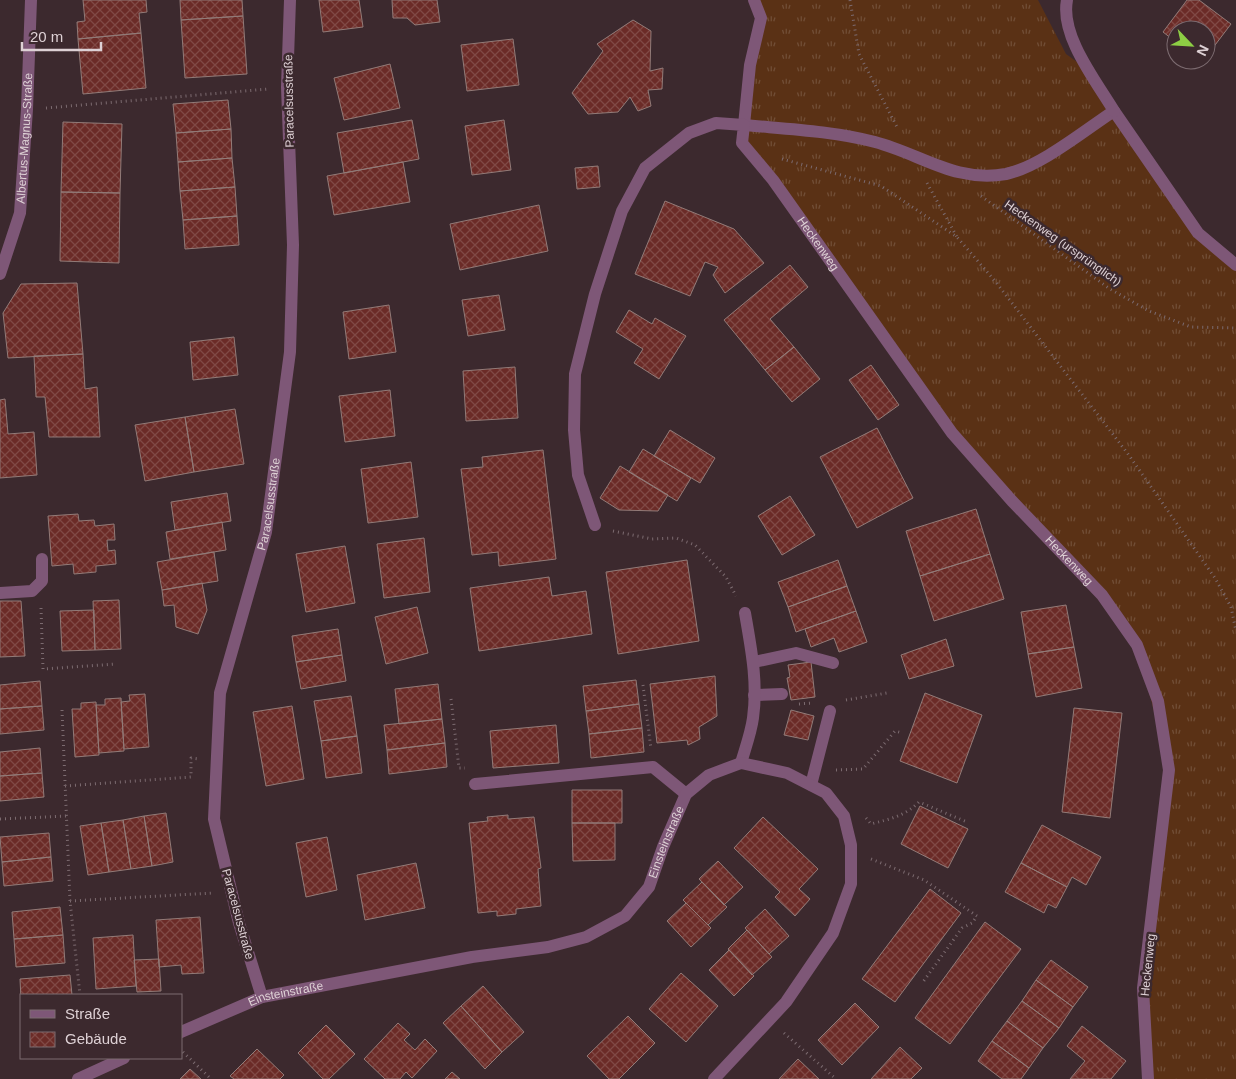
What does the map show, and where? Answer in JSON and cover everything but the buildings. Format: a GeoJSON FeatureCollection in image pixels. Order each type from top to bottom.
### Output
{"type":"FeatureCollection","features":[{"type":"Feature","properties":{"kind":"street","name":"Albertus-Magnus-Straße"},"geometry":{"type":"LineString","coordinates":[[0,274],[20,213],[28,109],[31,0]]}},
{"type":"Feature","properties":{"kind":"street","name":"Paracelsusstraße"},"geometry":{"type":"LineString","coordinates":[[262,996],[232,892],[214,819],[220,693],[266,532],[290,352],[293,246],[287,87],[290,0]]}},
{"type":"Feature","properties":{"kind":"street","name":"Heckenweg"},"geometry":{"type":"LineString","coordinates":[[754,0],[762,18],[750,65],[742,143],[773,180],[952,433],[1012,501],[1102,595],[1137,645],[1158,701],[1169,770],[1143,988],[1148,1079]]}},
{"type":"Feature","properties":{"kind":"street"},"geometry":{"type":"LineString","coordinates":[[1067,0],[1065,11],[1072,40],[1114,111],[1198,233],[1236,265]]}},
{"type":"Feature","properties":{"kind":"street"},"geometry":{"type":"LineString","coordinates":[[595,525],[578,475],[574,430],[575,374],[595,294],[622,211],[645,168],[689,133],[716,123],[815,132],[876,142],[944,170],[977,175],[1007,174],[1040,160],[1114,111]]}},
{"type":"Feature","properties":{"kind":"street"},"geometry":{"type":"LineString","coordinates":[[0,592],[32,590],[42,582],[42,559]]}},
{"type":"Feature","properties":{"kind":"street"},"geometry":{"type":"LineString","coordinates":[[714,1079],[786,1002],[833,933],[851,884],[851,852],[844,816],[826,792],[787,773],[741,764],[753,718],[754,695],[754,662],[745,613]]}},
{"type":"Feature","properties":{"kind":"street"},"geometry":{"type":"LineString","coordinates":[[754,662],[796,653],[833,663]]}},
{"type":"Feature","properties":{"kind":"street"},"geometry":{"type":"LineString","coordinates":[[754,695],[782,694]]}},
{"type":"Feature","properties":{"kind":"street"},"geometry":{"type":"LineString","coordinates":[[811,785],[830,711]]}},
{"type":"Feature","properties":{"kind":"street","name":"Einsteinstraße"},"geometry":{"type":"LineString","coordinates":[[182,1032],[262,996],[472,957],[548,948],[586,937],[625,916],[649,887],[663,847],[686,794],[709,775],[741,764]]}},
{"type":"Feature","properties":{"kind":"street"},"geometry":{"type":"LineString","coordinates":[[475,784],[653,766],[686,794]]}},
{"type":"Feature","properties":{"kind":"street"},"geometry":{"type":"LineString","coordinates":[[78,1079],[122,1059]]}},
{"type":"Feature","properties":{"kind":"path"},"geometry":{"type":"LineString","coordinates":[[850,0],[859,54],[957,237],[995,281],[1128,454],[1215,578],[1231,607],[1236,631]]}},
{"type":"Feature","properties":{"kind":"path"},"geometry":{"type":"LineString","coordinates":[[28,109],[287,87]]}},
{"type":"Feature","properties":{"kind":"path"},"geometry":{"type":"LineString","coordinates":[[755,158],[769,156],[881,186],[957,237]]}},
{"type":"Feature","properties":{"kind":"path","name":"Heckenweg (ursprünglich)"},"geometry":{"type":"LineString","coordinates":[[974,191],[1110,289],[1149,311],[1190,327],[1236,328]]}},
{"type":"Feature","properties":{"kind":"path"},"geometry":{"type":"LineString","coordinates":[[595,525],[622,534],[652,539],[676,538],[695,545],[726,577],[745,613]]}},
{"type":"Feature","properties":{"kind":"path"},"geometry":{"type":"LineString","coordinates":[[32,590],[41,602],[43,669],[116,664]]}},
{"type":"Feature","properties":{"kind":"path"},"geometry":{"type":"LineString","coordinates":[[643,685],[653,766]]}},
{"type":"Feature","properties":{"kind":"path"},"geometry":{"type":"LineString","coordinates":[[451,699],[459,768]]}},
{"type":"Feature","properties":{"kind":"path"},"geometry":{"type":"LineString","coordinates":[[62,710],[70,902],[80,994]]}},
{"type":"Feature","properties":{"kind":"path"},"geometry":{"type":"LineString","coordinates":[[815,768],[863,769],[895,731],[902,733]]}},
{"type":"Feature","properties":{"kind":"path"},"geometry":{"type":"LineString","coordinates":[[65,786],[191,777],[191,758],[217,760]]}},
{"type":"Feature","properties":{"kind":"path"},"geometry":{"type":"LineString","coordinates":[[844,816],[859,808],[871,824],[909,812],[919,802],[966,822]]}},
{"type":"Feature","properties":{"kind":"path"},"geometry":{"type":"LineString","coordinates":[[0,819],[67,816]]}},
{"type":"Feature","properties":{"kind":"path"},"geometry":{"type":"LineString","coordinates":[[851,852],[924,880],[977,916],[972,923],[962,928],[924,982]]}},
{"type":"Feature","properties":{"kind":"path"},"geometry":{"type":"LineString","coordinates":[[70,902],[232,892]]}},
{"type":"Feature","properties":{"kind":"path"},"geometry":{"type":"LineString","coordinates":[[769,1020],[836,1079]]}},
{"type":"Feature","properties":{"kind":"path"},"geometry":{"type":"LineString","coordinates":[[182,1051],[211,1079]]}},
{"type":"Feature","properties":{"kind":"green space"},"geometry":{"type":"Polygon","coordinates":[[[754,0],[1038,0],[1066,54],[1084,67],[1206,236],[1236,263],[1236,1079],[1148,1079],[1143,988],[1169,770],[1137,645],[1047,538],[952,433],[742,143],[761,18],[754,0]]]}}]}
